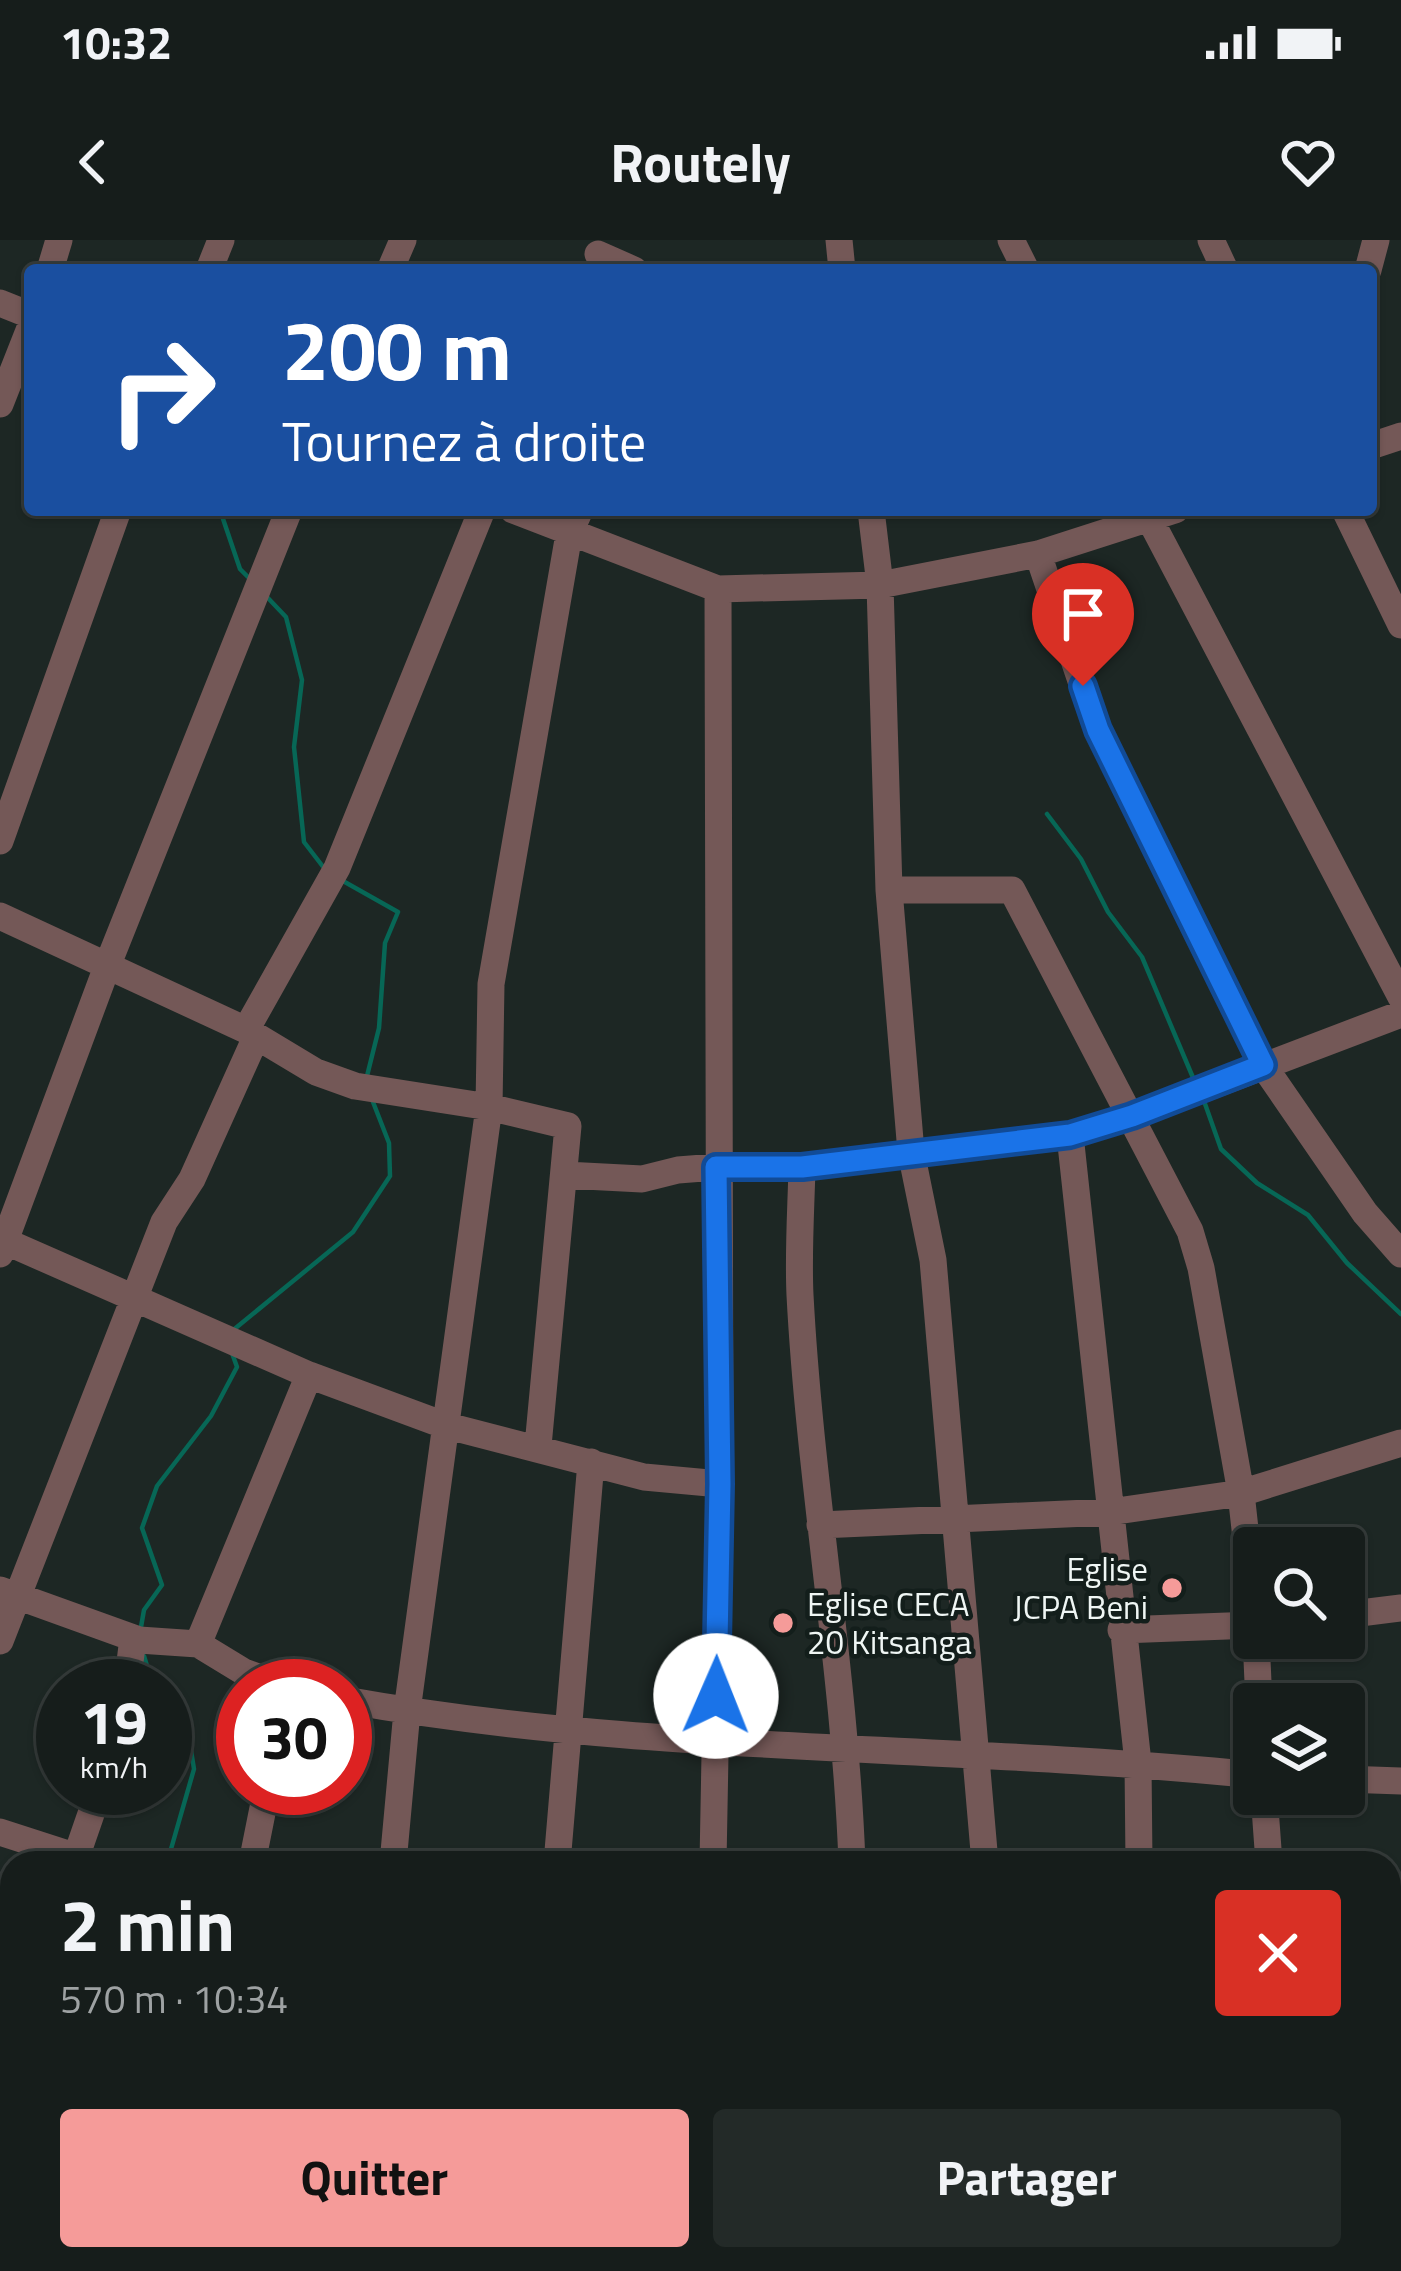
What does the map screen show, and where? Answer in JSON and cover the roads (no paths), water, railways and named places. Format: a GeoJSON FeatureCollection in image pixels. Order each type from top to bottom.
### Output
{"type":"FeatureCollection","features":[{"type":"Feature","properties":{"kind":"street"},"geometry":{"type":"LineString","coordinates":[[0,404],[24,343]]}},
{"type":"Feature","properties":{"kind":"street"},"geometry":{"type":"LineString","coordinates":[[0,841],[116,516]]}},
{"type":"Feature","properties":{"kind":"street"},"geometry":{"type":"LineString","coordinates":[[286,516],[2,1245],[133,1296],[309,1375],[444,1425],[644,1478],[720,1484]]}},
{"type":"Feature","properties":{"kind":"street"},"geometry":{"type":"LineString","coordinates":[[0,1641],[7,1593],[164,1222],[192,1180],[251,1034],[333,874],[480,516]]}},
{"type":"Feature","properties":{"kind":"street"},"geometry":{"type":"LineString","coordinates":[[543,516],[574,522],[718,589],[880,585],[1038,554],[1147,516]]}},
{"type":"Feature","properties":{"kind":"street"},"geometry":{"type":"LineString","coordinates":[[872,516],[880,585],[889,890],[910,1153],[933,1260],[984,1851]]}},
{"type":"Feature","properties":{"kind":"street"},"geometry":{"type":"LineString","coordinates":[[1158,516],[1401,997]]}},
{"type":"Feature","properties":{"kind":"street"},"geometry":{"type":"LineString","coordinates":[[1349,516],[1401,626]]}},
{"type":"Feature","properties":{"kind":"street"},"geometry":{"type":"LineString","coordinates":[[394,1851],[407,1711],[489,1107],[490,984],[574,522]]}},
{"type":"Feature","properties":{"kind":"street"},"geometry":{"type":"LineString","coordinates":[[1038,554],[1098,730],[1263,1065],[1365,1213],[1401,1254]]}},
{"type":"Feature","properties":{"kind":"street"},"geometry":{"type":"LineString","coordinates":[[713,1851],[720,1484],[718,589]]}},
{"type":"Feature","properties":{"kind":"street"},"geometry":{"type":"LineString","coordinates":[[889,890],[1012,890],[1190,1231],[1202,1268],[1245,1527]]}},
{"type":"Feature","properties":{"kind":"street"},"geometry":{"type":"LineString","coordinates":[[0,916],[251,1034],[316,1072],[568,1126],[538,1447]]}},
{"type":"Feature","properties":{"kind":"street"},"geometry":{"type":"LineString","coordinates":[[565,1175],[642,1179],[716,1167],[802,1167],[1070,1135],[1199,1092],[1401,1014]]}},
{"type":"Feature","properties":{"kind":"street"},"geometry":{"type":"LineString","coordinates":[[1070,1135],[1138,1763],[1138,1851]]}},
{"type":"Feature","properties":{"kind":"street"},"geometry":{"type":"LineString","coordinates":[[802,1167],[800,1292],[820,1525],[848,1749],[852,1851]]}},
{"type":"Feature","properties":{"kind":"street"},"geometry":{"type":"LineString","coordinates":[[198,1645],[309,1375]]}},
{"type":"Feature","properties":{"kind":"street"},"geometry":{"type":"LineString","coordinates":[[820,1525],[1110,1512],[1241,1493],[1401,1443]]}},
{"type":"Feature","properties":{"kind":"street"},"geometry":{"type":"LineString","coordinates":[[558,1851],[591,1462]]}},
{"type":"Feature","properties":{"kind":"street"},"geometry":{"type":"LineString","coordinates":[[7,1593],[133,1638],[198,1645],[222,1659]]}},
{"type":"Feature","properties":{"kind":"street"},"geometry":{"type":"LineString","coordinates":[[1365,1612],[1401,1608]]}},
{"type":"Feature","properties":{"kind":"street"},"geometry":{"type":"LineString","coordinates":[[1121,1630],[1233,1626]]}},
{"type":"Feature","properties":{"kind":"street"},"geometry":{"type":"LineString","coordinates":[[130,1659],[133,1638]]}},
{"type":"Feature","properties":{"kind":"street"},"geometry":{"type":"LineString","coordinates":[[372,1705],[568,1728],[1233,1773]]}},
{"type":"Feature","properties":{"kind":"street"},"geometry":{"type":"LineString","coordinates":[[1365,1780],[1401,1781]]}},
{"type":"Feature","properties":{"kind":"street"},"geometry":{"type":"LineString","coordinates":[[84,1851],[93,1815]]}},
{"type":"Feature","properties":{"kind":"street"},"geometry":{"type":"LineString","coordinates":[[254,1851],[262,1815]]}},
{"type":"Feature","properties":{"kind":"street"},"geometry":{"type":"LineString","coordinates":[[1266,1815],[1268,1851]]}},
{"type":"Feature","properties":{"kind":"street"},"geometry":{"type":"LineString","coordinates":[[0,1832],[54,1851]]}},
{"type":"Feature","properties":{"kind":"waterway"},"geometry":{"type":"LineString","coordinates":[[222,516],[240,569],[251,580]]}},
{"type":"Feature","properties":{"kind":"waterway"},"geometry":{"type":"LineString","coordinates":[[267,597],[286,617],[302,680],[294,747],[304,842],[324,868]]}},
{"type":"Feature","properties":{"kind":"waterway"},"geometry":{"type":"LineString","coordinates":[[1047,814],[1142,957],[1194,1080]]}},
{"type":"Feature","properties":{"kind":"waterway"},"geometry":{"type":"LineString","coordinates":[[343,881],[398,912],[385,943],[379,1028],[366,1080]]}},
{"type":"Feature","properties":{"kind":"waterway"},"geometry":{"type":"LineString","coordinates":[[1204,1101],[1221,1149],[1257,1183],[1308,1215],[1347,1263],[1401,1314]]}},
{"type":"Feature","properties":{"kind":"waterway"},"geometry":{"type":"LineString","coordinates":[[232,1331],[353,1232],[390,1176],[389,1143],[373,1102]]}},
{"type":"Feature","properties":{"kind":"waterway"},"geometry":{"type":"LineString","coordinates":[[141,1627],[144,1610],[162,1585],[142,1528],[157,1486],[211,1416],[237,1367],[232,1353]]}},
{"type":"Feature","properties":{"kind":"waterway"},"geometry":{"type":"LineString","coordinates":[[192,1757],[192,1776]]}},
{"type":"Feature","properties":{"kind":"waterway"},"geometry":{"type":"LineString","coordinates":[[170,1851],[181,1815]]}},
{"type":"Feature","properties":{"kind":"place","name":"Eglise JCPA Beni"},"geometry":{"type":"Point","coordinates":[1172,1588]}},
{"type":"Feature","properties":{"kind":"place","name":"Eglise CECA 20 Kitsanga"},"geometry":{"type":"Point","coordinates":[783,1623]}}]}
